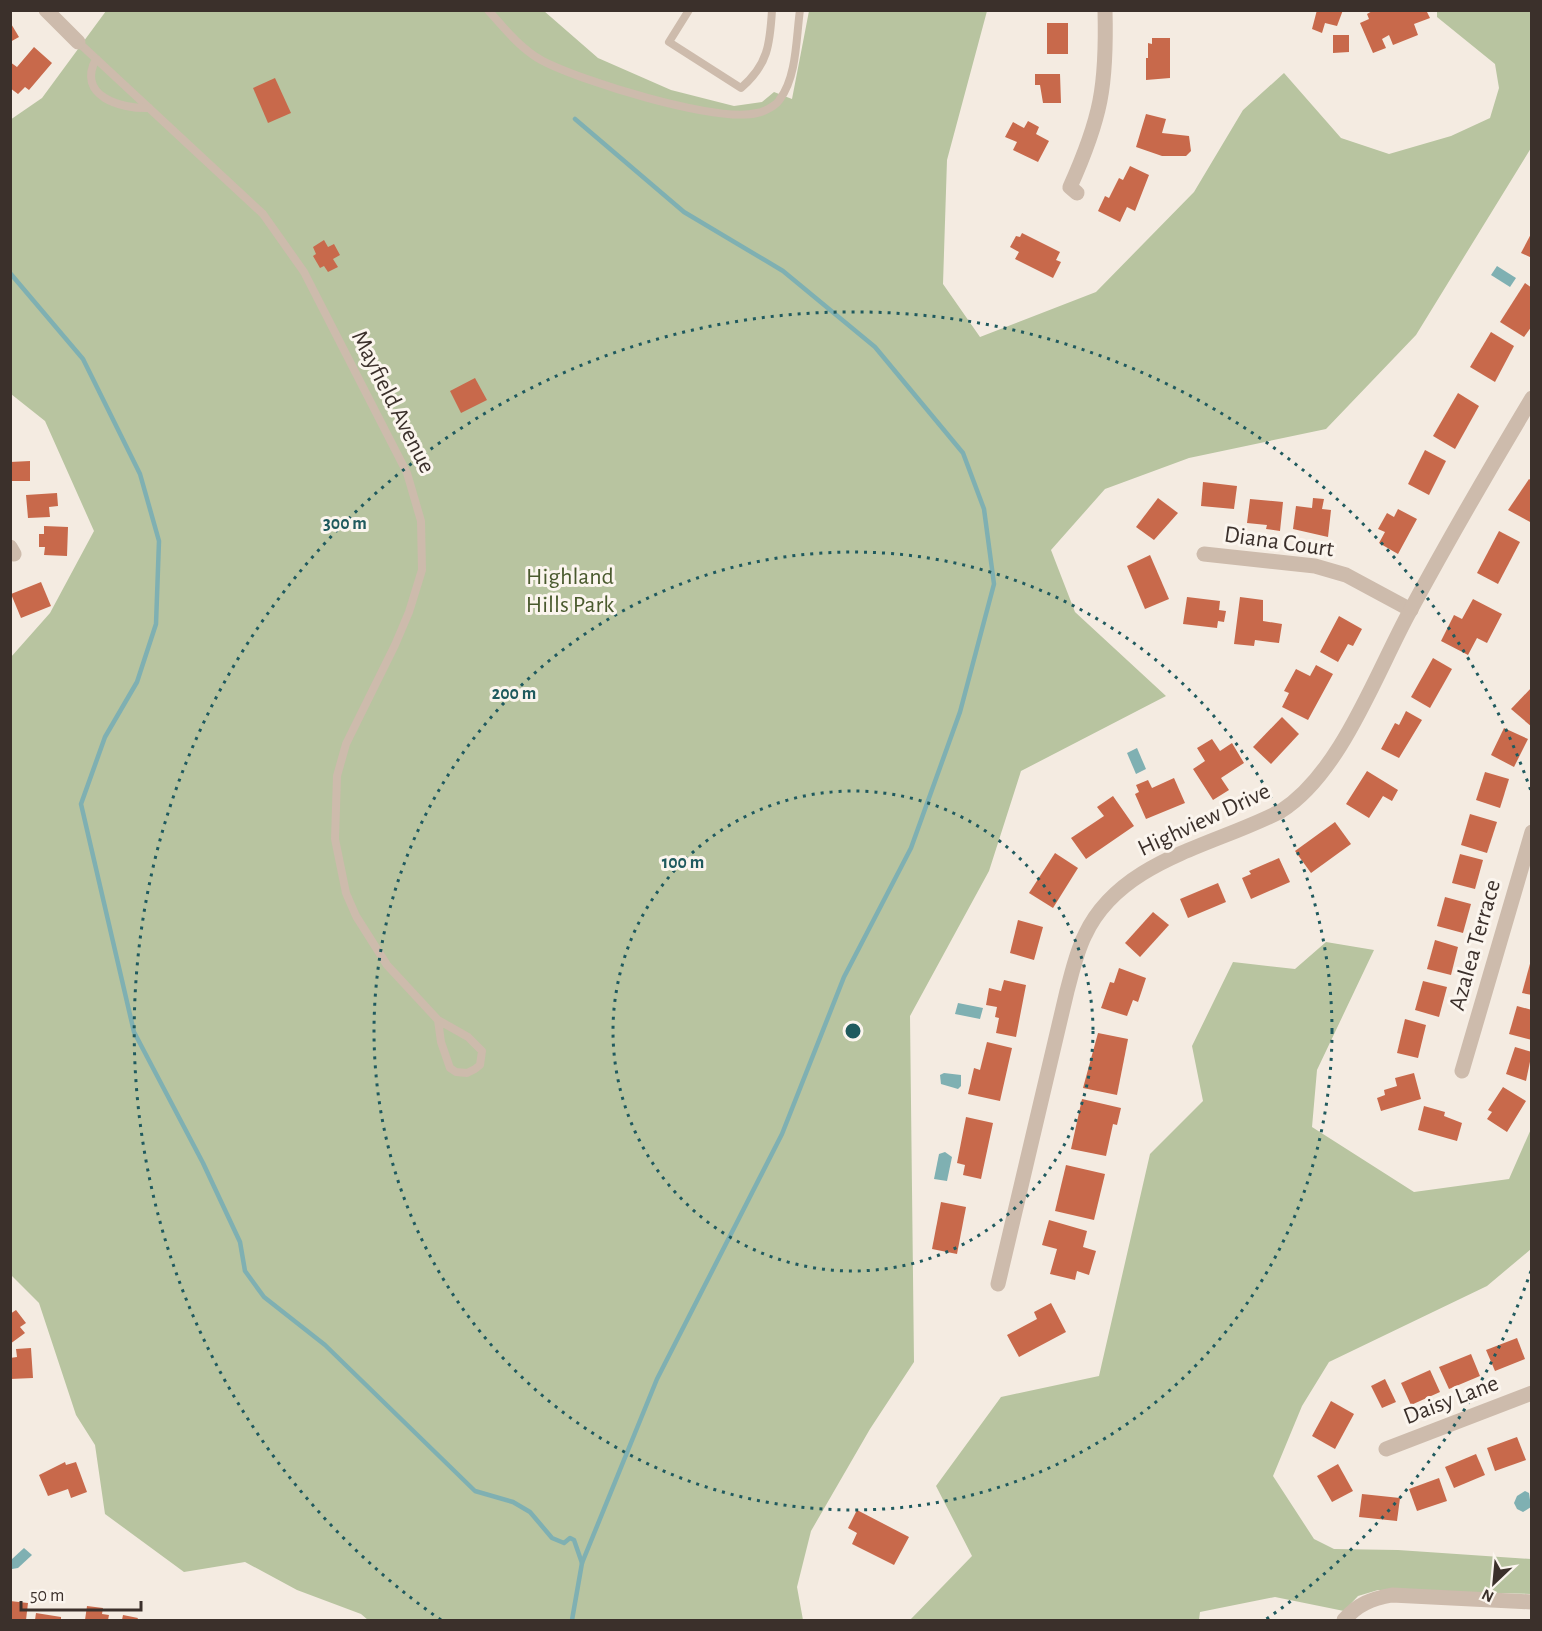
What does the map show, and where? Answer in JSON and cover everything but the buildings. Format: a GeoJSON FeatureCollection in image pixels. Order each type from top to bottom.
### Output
{"type":"FeatureCollection","features":[{"type":"Feature","properties":{"kind":"street","name":"Mayfield Avenue"},"geometry":{"type":"LineString","coordinates":[[46,10],[78,42]]}},
{"type":"Feature","properties":{"kind":"street"},"geometry":{"type":"LineString","coordinates":[[1077,193],[1070,187],[1096,123],[1104,86],[1105,10]]}},
{"type":"Feature","properties":{"kind":"street","name":"Highview Drive"},"geometry":{"type":"LineString","coordinates":[[998,1284],[1066,991],[1079,948],[1090,925],[1118,890],[1152,867],[1261,821],[1294,802],[1306,792],[1334,757],[1411,610],[1532,398]]}},
{"type":"Feature","properties":{"kind":"street","name":"Diana Court"},"geometry":{"type":"LineString","coordinates":[[1204,554],[1315,566],[1346,575],[1411,610]]}},
{"type":"Feature","properties":{"kind":"street","name":"Azalea Terrace"},"geometry":{"type":"LineString","coordinates":[[1462,1071],[1532,832]]}},
{"type":"Feature","properties":{"kind":"street","name":"Daisy Lane"},"geometry":{"type":"LineString","coordinates":[[1386,1449],[1532,1393]]}},
{"type":"Feature","properties":{"kind":"street"},"geometry":{"type":"LineString","coordinates":[[1344,1620],[1353,1609],[1371,1599],[1392,1594],[1532,1602]]}},
{"type":"Feature","properties":{"kind":"lane"},"geometry":{"type":"LineString","coordinates":[[488,10],[521,45],[542,60],[600,82],[688,108],[745,114],[758,113],[780,101],[790,80],[800,10]]}},
{"type":"Feature","properties":{"kind":"lane"},"geometry":{"type":"LineString","coordinates":[[689,10],[669,42],[741,88],[756,75],[770,45],[772,10]]}},
{"type":"Feature","properties":{"kind":"lane","name":"Mayfield Avenue"},"geometry":{"type":"LineString","coordinates":[[78,42],[248,197],[294,257],[407,473],[416,500],[423,546],[422,570],[400,634],[346,744],[337,776],[334,822],[340,868],[356,916],[387,965],[438,1020],[468,1037],[482,1051],[480,1065],[475,1070],[467,1073],[456,1072],[450,1068],[441,1042],[438,1020]]}},
{"type":"Feature","properties":{"kind":"lane"},"geometry":{"type":"LineString","coordinates":[[96,59],[92,66],[92,80],[96,92],[120,106],[149,108]]}},
{"type":"Feature","properties":{"kind":"green space","name":"Highland Hills Park"},"geometry":{"type":"Polygon","coordinates":[[[106,11],[544,11],[598,58],[671,90],[734,106],[762,102],[774,92],[792,99],[809,11],[987,11],[947,160],[943,284],[980,337],[1096,292],[1194,192],[1243,110],[1284,73],[1341,138],[1389,154],[1451,136],[1490,118],[1499,88],[1495,64],[1437,17],[1437,11],[1531,11],[1531,148],[1416,335],[1326,429],[1189,458],[1105,489],[1051,550],[1075,612],[1166,696],[1021,771],[989,871],[910,1016],[914,1362],[870,1429],[811,1531],[797,1587],[803,1620],[368,1620],[361,1614],[297,1590],[245,1562],[184,1572],[105,1514],[95,1445],[76,1415],[39,1303],[11,1275],[11,657],[50,613],[94,531],[45,421],[11,394],[10,120],[42,98],[106,11]]]}},
{"type":"Feature","properties":{"kind":"green space"},"geometry":{"type":"Polygon","coordinates":[[[1326,942],[1374,950],[1317,1070],[1312,1127],[1414,1192],[1509,1179],[1531,1129],[1531,1249],[1487,1286],[1329,1362],[1302,1406],[1273,1476],[1314,1539],[1334,1549],[1398,1550],[1531,1559],[1531,1594],[1378,1590],[1358,1596],[1344,1611],[1275,1597],[1200,1612],[1199,1620],[910,1620],[972,1556],[936,1486],[1001,1397],[1099,1376],[1150,1154],[1203,1101],[1192,1046],[1233,962],[1295,969],[1326,942]]]}},
{"type":"Feature","properties":{"kind":"water"},"geometry":{"type":"Polygon","coordinates":[[[1497,266],[1516,278],[1510,287],[1491,275],[1497,266]]]}},
{"type":"Feature","properties":{"kind":"water"},"geometry":{"type":"Polygon","coordinates":[[[1137,748],[1146,769],[1136,774],[1127,753],[1137,748]]]}},
{"type":"Feature","properties":{"kind":"water"},"geometry":{"type":"Polygon","coordinates":[[[958,1003],[983,1008],[980,1019],[955,1014],[958,1003]]]}},
{"type":"Feature","properties":{"kind":"water"},"geometry":{"type":"Polygon","coordinates":[[[944,1073],[961,1075],[961,1086],[958,1089],[941,1084],[940,1075],[944,1073]]]}},
{"type":"Feature","properties":{"kind":"water"},"geometry":{"type":"Polygon","coordinates":[[[945,1152],[952,1157],[947,1181],[934,1179],[939,1154],[945,1152]]]}},
{"type":"Feature","properties":{"kind":"water"},"geometry":{"type":"Polygon","coordinates":[[[1525,1491],[1529,1493],[1531,1507],[1523,1512],[1517,1509],[1514,1503],[1517,1496],[1525,1491]]]}},
{"type":"Feature","properties":{"kind":"water"},"geometry":{"type":"Polygon","coordinates":[[[24,1548],[32,1555],[18,1568],[12,1569],[11,1560],[24,1548]]]}},
{"type":"Feature","properties":{"kind":"waterway"},"geometry":{"type":"LineString","coordinates":[[572,1620],[582,1563],[657,1379],[782,1134],[844,977],[911,848],[960,712],[994,584],[984,509],[963,453],[875,347],[783,271],[684,212],[575,119]]}},
{"type":"Feature","properties":{"kind":"waterway"},"geometry":{"type":"LineString","coordinates":[[10,273],[83,359],[140,474],[159,541],[156,624],[137,682],[105,737],[81,804],[134,1032],[203,1163],[240,1242],[245,1271],[264,1297],[325,1345],[475,1491],[513,1502],[530,1512],[552,1538],[564,1543],[570,1538],[574,1540],[582,1563]]}}]}
